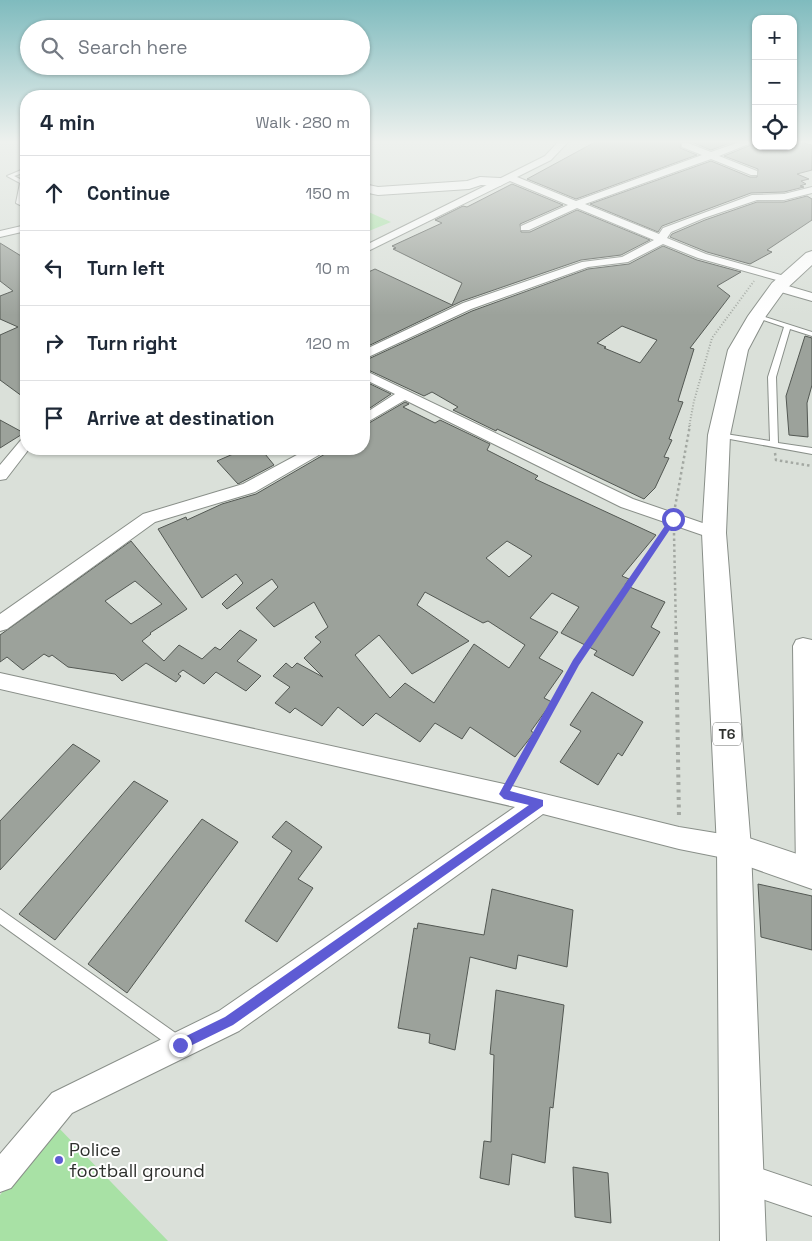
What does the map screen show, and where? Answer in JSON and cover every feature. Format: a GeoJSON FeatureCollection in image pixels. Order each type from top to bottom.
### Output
{"type":"FeatureCollection","features":[{"type":"Feature","properties":{"kind":"highway","name":"T6"},"geometry":{"type":"LineString","coordinates":[[743,1241],[734,848],[714,533],[719,434],[738,350],[774,280],[812,256]]}},
{"type":"Feature","properties":{"kind":"street"},"geometry":{"type":"LineString","coordinates":[[370,247],[466,199]]}},
{"type":"Feature","properties":{"kind":"street"},"geometry":{"type":"LineString","coordinates":[[560,199],[659,240],[774,280],[812,297]]}},
{"type":"Feature","properties":{"kind":"street"},"geometry":{"type":"LineString","coordinates":[[525,228],[589,199]]}},
{"type":"Feature","properties":{"kind":"street"},"geometry":{"type":"LineString","coordinates":[[370,351],[467,306],[586,264],[624,260],[639,254],[659,242],[668,230],[684,222],[750,199]]}},
{"type":"Feature","properties":{"kind":"street"},"geometry":{"type":"LineString","coordinates":[[0,234],[20,229]]}},
{"type":"Feature","properties":{"kind":"street"},"geometry":{"type":"LineString","coordinates":[[370,377],[627,503],[714,533]]}},
{"type":"Feature","properties":{"kind":"street"},"geometry":{"type":"LineString","coordinates":[[370,416],[404,394]]}},
{"type":"Feature","properties":{"kind":"street"},"geometry":{"type":"LineString","coordinates":[[0,475],[20,450]]}},
{"type":"Feature","properties":{"kind":"street"},"geometry":{"type":"LineString","coordinates":[[0,624],[149,518],[249,488],[308,455]]}},
{"type":"Feature","properties":{"kind":"street"},"geometry":{"type":"LineString","coordinates":[[0,681],[504,794],[679,838],[734,848],[810,874],[803,646],[812,648]]}},
{"type":"Feature","properties":{"kind":"street"},"geometry":{"type":"LineString","coordinates":[[0,1177],[62,1103],[229,1021],[540,803]]}},
{"type":"Feature","properties":{"kind":"street"},"geometry":{"type":"LineString","coordinates":[[741,1177],[812,1201]]}},
{"type":"Feature","properties":{"kind":"lane"},"geometry":{"type":"LineString","coordinates":[[757,316],[812,334]]}},
{"type":"Feature","properties":{"kind":"lane"},"geometry":{"type":"LineString","coordinates":[[774,445],[772,377],[788,326]]}},
{"type":"Feature","properties":{"kind":"lane"},"geometry":{"type":"LineString","coordinates":[[719,434],[812,451]]}},
{"type":"Feature","properties":{"kind":"lane"},"geometry":{"type":"LineString","coordinates":[[0,916],[180,1045]]}},
{"type":"Feature","properties":{"kind":"path"},"geometry":{"type":"LineString","coordinates":[[679,838],[673,519],[694,401],[712,338],[774,280]]}},
{"type":"Feature","properties":{"kind":"path"},"geometry":{"type":"LineString","coordinates":[[504,794],[576,663],[673,519]]}},
{"type":"Feature","properties":{"kind":"green space"},"geometry":{"type":"Polygon","coordinates":[[[370,213],[391,222],[370,231],[370,213]]]}},
{"type":"Feature","properties":{"kind":"green space","name":"Police football ground"},"geometry":{"type":"Polygon","coordinates":[[[56,1125],[168,1241],[0,1241],[0,1195],[56,1125]]]}},
{"type":"Feature","properties":{"kind":"building"},"geometry":{"type":"Polygon","coordinates":[[[483,199],[548,199],[563,205],[520,224],[521,232],[530,232],[577,210],[650,240],[621,255],[581,260],[462,301],[370,345],[370,271],[375,269],[452,305],[462,283],[393,249],[396,248],[392,246],[442,223],[435,220],[463,206],[467,207],[483,199]]]}},
{"type":"Feature","properties":{"kind":"building"},"geometry":{"type":"Polygon","coordinates":[[[604,199],[735,199],[662,226],[658,232],[590,204],[604,199]]]}},
{"type":"Feature","properties":{"kind":"building"},"geometry":{"type":"Polygon","coordinates":[[[796,199],[812,199],[812,220],[767,250],[772,252],[750,264],[707,252],[670,237],[672,234],[705,220],[757,202],[784,202],[796,199]]]}},
{"type":"Feature","properties":{"kind":"building"},"geometry":{"type":"Polygon","coordinates":[[[0,243],[20,255],[20,395],[0,380],[0,335],[18,327],[0,319],[0,296],[13,291],[0,281],[0,243]]]}},
{"type":"Feature","properties":{"kind":"building"},"geometry":{"type":"Polygon","coordinates":[[[663,246],[697,260],[741,272],[717,286],[730,296],[690,348],[694,349],[678,401],[683,402],[669,439],[672,440],[664,457],[669,458],[655,488],[644,499],[453,410],[458,407],[432,392],[424,396],[370,371],[370,358],[472,311],[588,269],[629,264],[663,246]],[[622,326],[597,343],[606,347],[604,348],[640,363],[657,340],[622,326]]]}},
{"type":"Feature","properties":{"kind":"building"},"geometry":{"type":"Polygon","coordinates":[[[805,336],[812,338],[812,385],[807,403],[808,437],[789,435],[786,396],[805,336]]]}},
{"type":"Feature","properties":{"kind":"building"},"geometry":{"type":"Polygon","coordinates":[[[370,384],[391,394],[370,408],[370,384]]]}},
{"type":"Feature","properties":{"kind":"building"},"geometry":{"type":"Polygon","coordinates":[[[405,402],[409,404],[403,407],[435,423],[440,420],[490,444],[487,450],[538,476],[535,479],[656,535],[622,576],[629,579],[625,585],[665,602],[651,627],[660,632],[633,676],[594,655],[597,651],[561,633],[579,607],[552,593],[530,618],[558,632],[539,658],[563,671],[544,698],[552,702],[531,731],[534,733],[515,757],[470,727],[462,739],[435,723],[420,742],[376,713],[363,726],[338,707],[322,726],[295,708],[290,713],[275,703],[290,687],[273,676],[286,663],[292,668],[297,663],[323,677],[304,658],[321,642],[315,637],[328,627],[314,602],[274,627],[256,608],[278,587],[272,579],[227,609],[222,604],[243,583],[236,574],[202,598],[158,529],[186,517],[187,520],[222,504],[256,494],[323,455],[370,455],[370,422],[405,402]],[[507,541],[486,558],[509,577],[532,556],[507,541]],[[425,592],[417,605],[469,641],[412,674],[379,635],[355,655],[390,698],[405,683],[434,703],[474,644],[509,668],[525,645],[488,621],[483,623],[425,592]]]}},
{"type":"Feature","properties":{"kind":"building"},"geometry":{"type":"Polygon","coordinates":[[[0,420],[20,431],[20,436],[0,448],[0,420]]]}},
{"type":"Feature","properties":{"kind":"building"},"geometry":{"type":"Polygon","coordinates":[[[231,455],[266,455],[274,465],[238,484],[217,461],[231,455]]]}},
{"type":"Feature","properties":{"kind":"building"},"geometry":{"type":"Polygon","coordinates":[[[131,541],[187,609],[150,633],[142,641],[164,661],[179,645],[202,659],[215,647],[220,650],[240,630],[257,640],[237,661],[261,676],[246,691],[216,672],[204,684],[183,670],[178,674],[181,676],[176,682],[146,663],[122,681],[115,674],[68,667],[52,655],[49,657],[44,654],[23,670],[7,657],[0,662],[0,635],[131,541]],[[135,581],[105,601],[131,624],[162,604],[135,581]]]}},
{"type":"Feature","properties":{"kind":"building"},"geometry":{"type":"Polygon","coordinates":[[[592,692],[643,722],[622,756],[618,753],[598,785],[560,762],[581,731],[570,725],[592,692]]]}},
{"type":"Feature","properties":{"kind":"building"},"geometry":{"type":"Polygon","coordinates":[[[73,744],[100,761],[0,870],[0,821],[73,744]]]}},
{"type":"Feature","properties":{"kind":"building"},"geometry":{"type":"Polygon","coordinates":[[[134,781],[168,801],[55,940],[19,914],[134,781]]]}},
{"type":"Feature","properties":{"kind":"building"},"geometry":{"type":"Polygon","coordinates":[[[202,819],[238,842],[127,993],[88,964],[202,819]]]}},
{"type":"Feature","properties":{"kind":"building"},"geometry":{"type":"Polygon","coordinates":[[[286,821],[322,847],[298,879],[313,888],[277,942],[245,921],[292,851],[272,837],[286,821]]]}},
{"type":"Feature","properties":{"kind":"building"},"geometry":{"type":"Polygon","coordinates":[[[758,884],[812,896],[812,950],[761,937],[758,884]]]}},
{"type":"Feature","properties":{"kind":"building"},"geometry":{"type":"Polygon","coordinates":[[[492,889],[573,910],[567,967],[518,955],[516,969],[470,957],[455,1050],[429,1043],[430,1034],[398,1028],[414,928],[417,929],[418,923],[484,935],[492,889]]]}},
{"type":"Feature","properties":{"kind":"building"},"geometry":{"type":"Polygon","coordinates":[[[496,990],[564,1005],[553,1108],[550,1107],[545,1163],[512,1154],[509,1185],[480,1178],[484,1141],[491,1142],[494,1055],[490,1054],[496,990]]]}},
{"type":"Feature","properties":{"kind":"building"},"geometry":{"type":"Polygon","coordinates":[[[573,1167],[608,1173],[611,1223],[575,1217],[573,1167]]]}},
{"type":"Feature","properties":{"kind":"place","name":"Police football ground"},"geometry":{"type":"Point","coordinates":[59,1160]}},
{"type":"Feature","properties":{"kind":"route"},"geometry":{"type":"LineString","coordinates":[[180,1045],[229,1021],[540,803],[504,794],[576,663],[673,519]]}}]}
